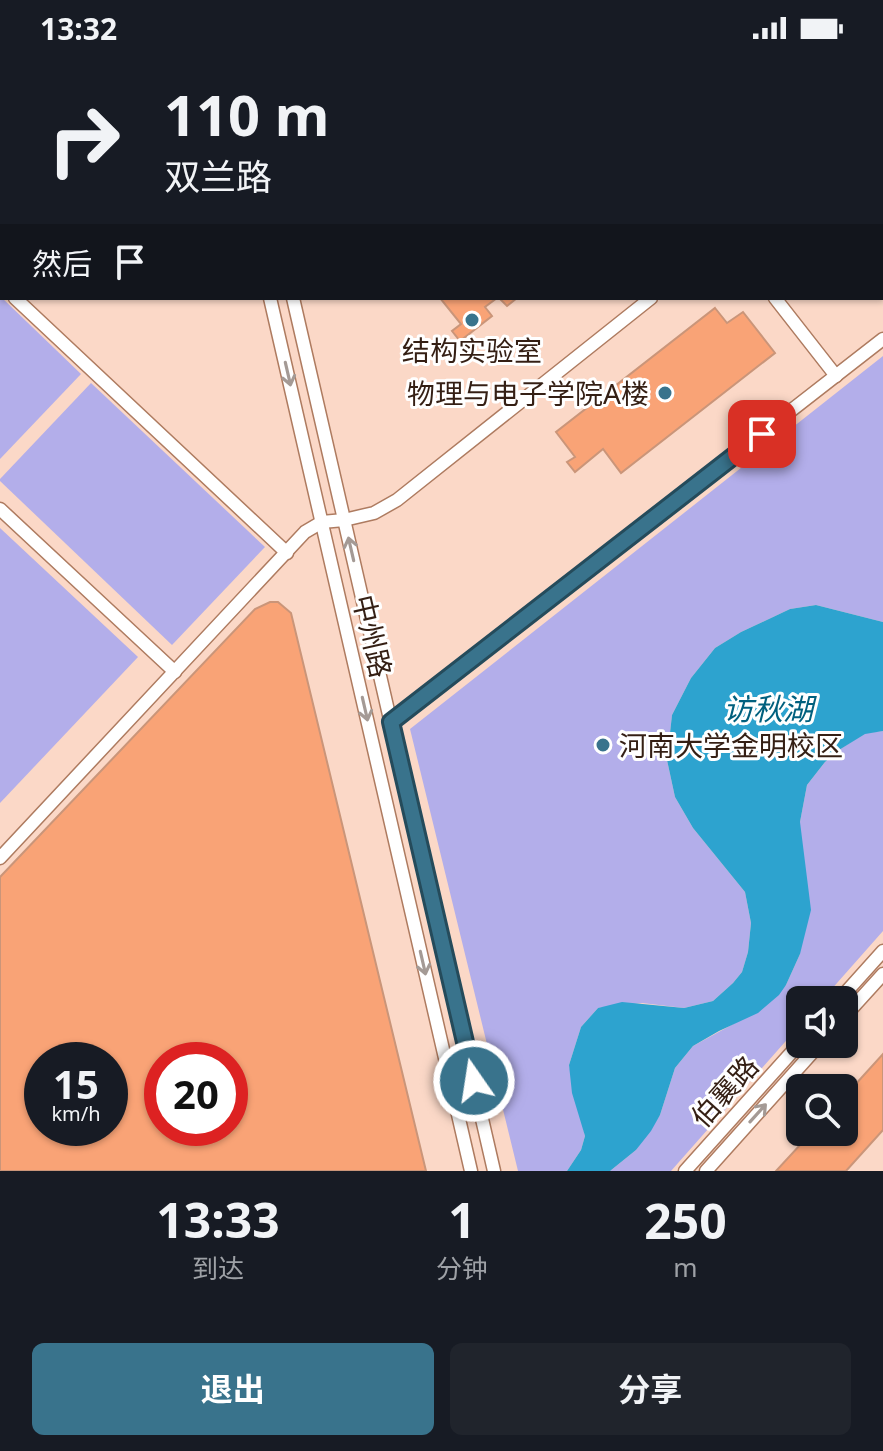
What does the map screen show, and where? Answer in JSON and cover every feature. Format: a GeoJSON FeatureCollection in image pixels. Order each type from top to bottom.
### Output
{"type":"FeatureCollection","features":[{"type":"Feature","properties":{"kind":"lane"},"geometry":{"type":"LineString","coordinates":[[17,300],[287,553]]}},
{"type":"Feature","properties":{"kind":"lane","name":"中州路"},"geometry":{"type":"LineString","coordinates":[[270,300],[471,1171]]}},
{"type":"Feature","properties":{"kind":"lane","name":"中州路"},"geometry":{"type":"LineString","coordinates":[[293,300],[494,1171]]}},
{"type":"Feature","properties":{"kind":"lane"},"geometry":{"type":"LineString","coordinates":[[0,858],[305,532],[322,522],[374,513],[397,500],[648,300]]}},
{"type":"Feature","properties":{"kind":"lane"},"geometry":{"type":"LineString","coordinates":[[777,300],[836,376]]}},
{"type":"Feature","properties":{"kind":"lane"},"geometry":{"type":"LineString","coordinates":[[391,722],[883,339]]}},
{"type":"Feature","properties":{"kind":"lane"},"geometry":{"type":"LineString","coordinates":[[0,509],[175,672]]}},
{"type":"Feature","properties":{"kind":"lane"},"geometry":{"type":"LineString","coordinates":[[852,986],[883,951]]}},
{"type":"Feature","properties":{"kind":"lane"},"geometry":{"type":"LineString","coordinates":[[858,1002],[883,974]]}},
{"type":"Feature","properties":{"kind":"lane","name":"伯襄路"},"geometry":{"type":"LineString","coordinates":[[685,1171],[787,1058]]}},
{"type":"Feature","properties":{"kind":"lane","name":"伯襄路"},"geometry":{"type":"LineString","coordinates":[[706,1171],[807,1058]]}},
{"type":"Feature","properties":{"kind":"shaded area"},"geometry":{"type":"Polygon","coordinates":[[[0,300],[4,300],[81,374],[0,459],[0,300]]]}},
{"type":"Feature","properties":{"kind":"shaded area"},"geometry":{"type":"Polygon","coordinates":[[[883,356],[883,622],[816,605],[790,609],[715,648],[691,678],[672,715],[667,760],[675,797],[693,828],[745,892],[751,923],[742,972],[713,1001],[684,1008],[642,1003],[598,1008],[581,1027],[569,1065],[585,1136],[581,1150],[567,1171],[518,1171],[410,729],[883,356]]]}},
{"type":"Feature","properties":{"kind":"shaded area"},"geometry":{"type":"Polygon","coordinates":[[[91,383],[265,547],[172,645],[0,481],[91,383]]]}},
{"type":"Feature","properties":{"kind":"shaded area"},"geometry":{"type":"Polygon","coordinates":[[[0,528],[138,657],[0,803],[0,528]]]}},
{"type":"Feature","properties":{"kind":"shaded area"},"geometry":{"type":"Polygon","coordinates":[[[883,731],[883,931],[834,986],[786,986],[786,1041],[671,1171],[610,1171],[636,1150],[660,1115],[675,1068],[693,1046],[737,1022],[786,985],[800,954],[800,822],[807,785],[825,762],[865,733],[883,731]]]}},
{"type":"Feature","properties":{"kind":"water","name":"访秋湖"},"geometry":{"type":"Polygon","coordinates":[[[816,605],[883,622],[883,731],[865,734],[839,750],[807,785],[800,822],[811,910],[800,954],[779,995],[758,1013],[693,1046],[675,1068],[660,1115],[636,1150],[610,1171],[567,1171],[581,1150],[585,1136],[572,1093],[569,1065],[581,1027],[598,1008],[622,1002],[684,1008],[713,1001],[742,972],[748,952],[751,923],[745,892],[693,828],[675,797],[667,760],[672,715],[691,678],[715,648],[790,609],[816,605]]]}},
{"type":"Feature","properties":{"kind":"building","name":"结构实验室"},"geometry":{"type":"Polygon","coordinates":[[[442,300],[494,300],[485,307],[492,316],[460,341],[452,331],[461,324],[442,300]]]}},
{"type":"Feature","properties":{"kind":"building"},"geometry":{"type":"Polygon","coordinates":[[[501,300],[514,300],[507,306],[501,300]]]}},
{"type":"Feature","properties":{"kind":"building","name":"物理与电子学院A楼"},"geometry":{"type":"Polygon","coordinates":[[[715,308],[727,323],[743,312],[775,353],[621,473],[603,449],[575,472],[567,462],[575,457],[556,432],[715,308]]]}},
{"type":"Feature","properties":{"kind":"building"},"geometry":{"type":"Polygon","coordinates":[[[278,602],[291,613],[426,1171],[0,1171],[0,877],[255,609],[278,602]]]}},
{"type":"Feature","properties":{"kind":"building"},"geometry":{"type":"Polygon","coordinates":[[[883,1054],[883,1130],[846,1171],[776,1171],[799,1146],[858,1146],[858,1082],[883,1054]]]}},
{"type":"Feature","properties":{"kind":"place","name":"结构实验室"},"geometry":{"type":"Point","coordinates":[472,320]}},
{"type":"Feature","properties":{"kind":"place","name":"物理与电子学院A楼"},"geometry":{"type":"Point","coordinates":[665,393]}},
{"type":"Feature","properties":{"kind":"place","name":"河南大学金明校区"},"geometry":{"type":"Point","coordinates":[603,745]}},
{"type":"Feature","properties":{"kind":"route"},"geometry":{"type":"LineString","coordinates":[[474,1081],[391,722],[762,434]]}}]}
